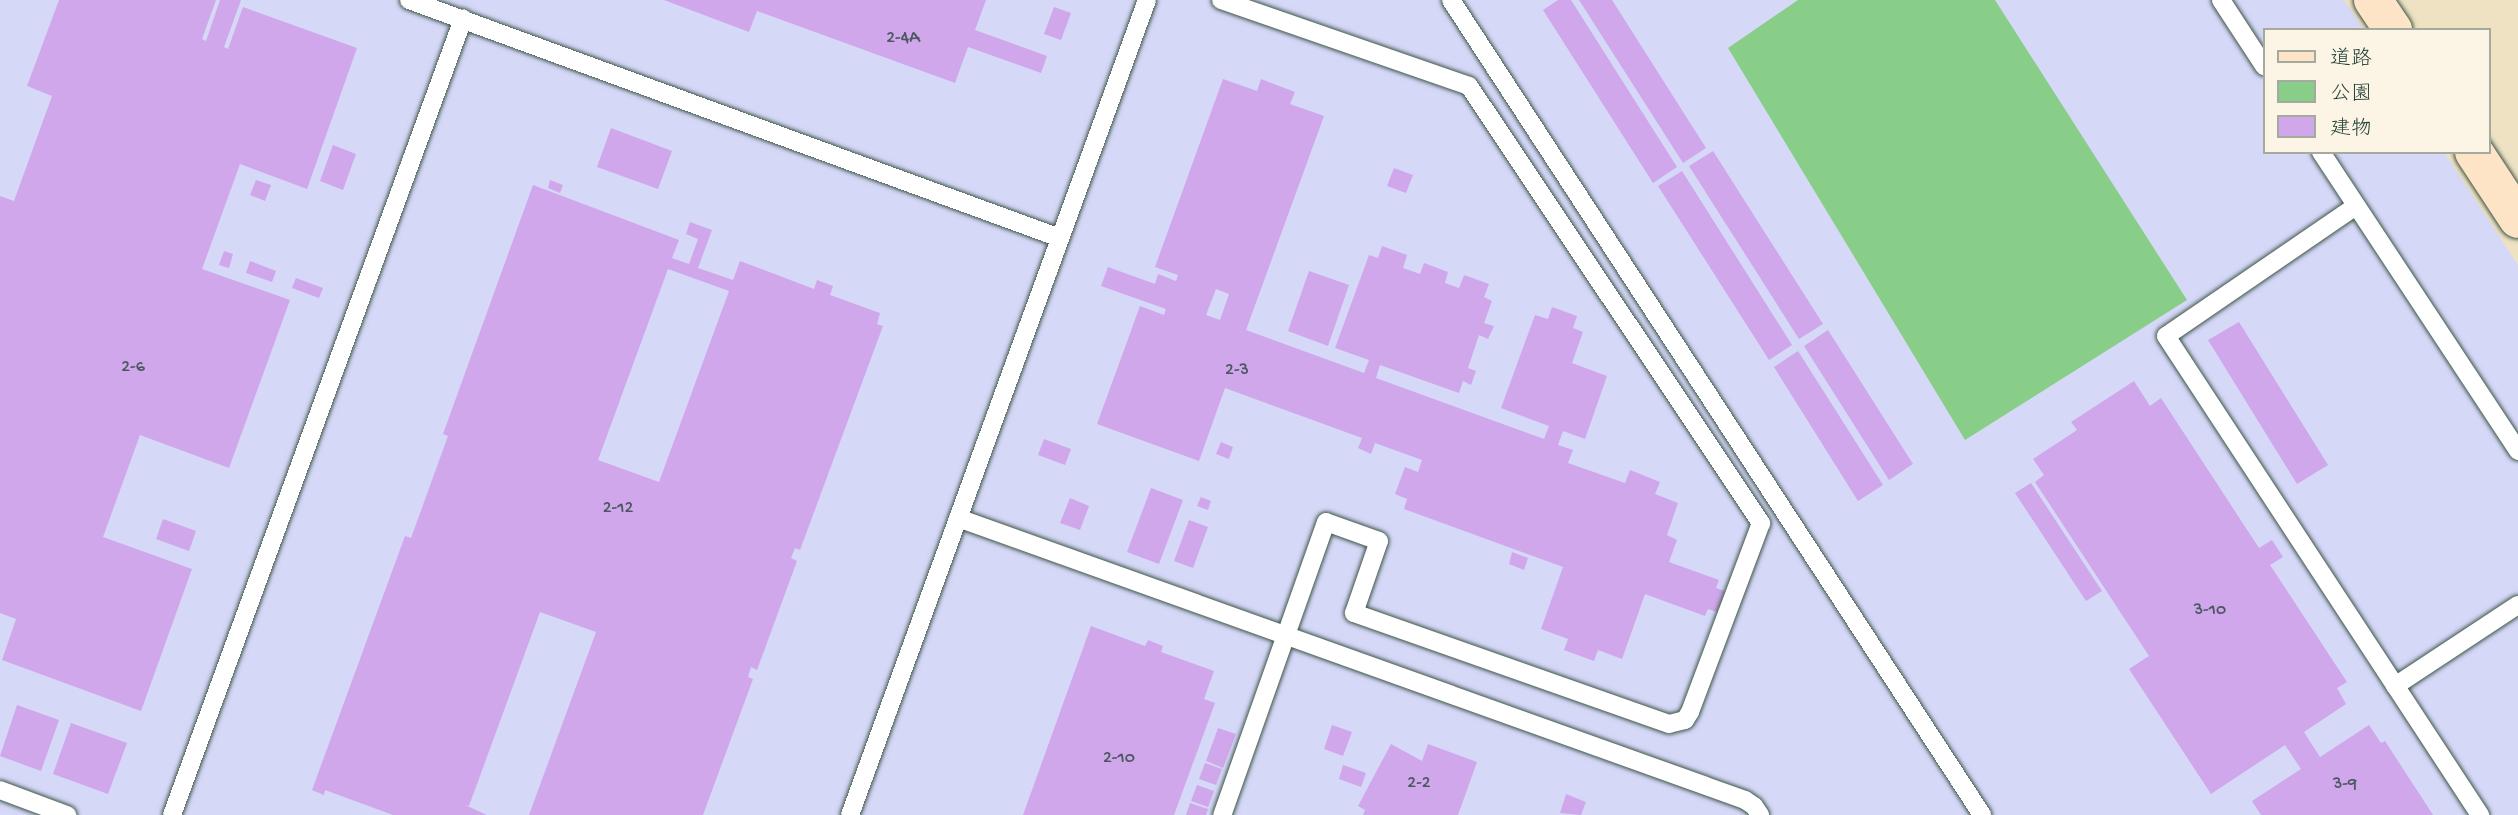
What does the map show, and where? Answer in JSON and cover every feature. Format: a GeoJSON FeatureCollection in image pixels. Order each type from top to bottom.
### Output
{"type":"FeatureCollection","features":[{"type":"Feature","properties":{"kind":"street"},"geometry":{"type":"LineString","coordinates":[[2373,0],[2392,28]]}},
{"type":"Feature","properties":{"kind":"street"},"geometry":{"type":"LineString","coordinates":[[2475,154],[2518,219]]}},
{"type":"Feature","properties":{"kind":"lane"},"geometry":{"type":"LineString","coordinates":[[410,0],[1060,238]]}},
{"type":"Feature","properties":{"kind":"lane"},"geometry":{"type":"LineString","coordinates":[[850,815],[1147,0]]}},
{"type":"Feature","properties":{"kind":"lane"},"geometry":{"type":"LineString","coordinates":[[1222,0],[1469,86],[1761,523],[1690,712],[1685,720],[1669,724],[1354,613],[1379,541],[1326,522],[1222,815]]}},
{"type":"Feature","properties":{"kind":"lane"},"geometry":{"type":"LineString","coordinates":[[1451,0],[1982,815]]}},
{"type":"Feature","properties":{"kind":"lane"},"geometry":{"type":"LineString","coordinates":[[2221,0],[2262,63]]}},
{"type":"Feature","properties":{"kind":"lane"},"geometry":{"type":"LineString","coordinates":[[172,815],[463,19]]}},
{"type":"Feature","properties":{"kind":"lane"},"geometry":{"type":"LineString","coordinates":[[2322,154],[2518,451]]}},
{"type":"Feature","properties":{"kind":"lane"},"geometry":{"type":"LineString","coordinates":[[2356,206],[2166,336],[2480,815]]}},
{"type":"Feature","properties":{"kind":"lane"},"geometry":{"type":"LineString","coordinates":[[958,518],[1745,800],[1754,806],[1760,815]]}},
{"type":"Feature","properties":{"kind":"lane"},"geometry":{"type":"LineString","coordinates":[[2395,686],[2518,605]]}},
{"type":"Feature","properties":{"kind":"lane"},"geometry":{"type":"LineString","coordinates":[[0,790],[67,815]]}},
{"type":"Feature","properties":{"kind":"shaded area"},"geometry":{"type":"Polygon","coordinates":[[[0,0],[2344,0],[2363,28],[2262,28],[2262,154],[2445,154],[2518,265],[2518,815],[0,815],[0,0]]]}},
{"type":"Feature","properties":{"kind":"green space"},"geometry":{"type":"Polygon","coordinates":[[[1798,0],[1995,0],[2187,300],[1965,440],[1728,48],[1798,0]]]}},
{"type":"Feature","properties":{"kind":"building"},"geometry":{"type":"Polygon","coordinates":[[[59,0],[216,0],[202,39],[206,41],[220,0],[241,0],[224,47],[228,49],[243,7],[357,48],[307,189],[240,164],[202,269],[290,300],[229,468],[140,435],[103,537],[192,569],[141,711],[2,660],[16,619],[0,613],[0,196],[14,201],[52,96],[27,86],[59,0]]]}},
{"type":"Feature","properties":{"kind":"building"},"geometry":{"type":"Polygon","coordinates":[[[664,0],[986,0],[975,30],[1047,56],[1041,73],[968,47],[955,83],[757,11],[749,32],[664,0]]]}},
{"type":"Feature","properties":{"kind":"building"},"geometry":{"type":"Polygon","coordinates":[[[1558,0],[1571,0],[1677,167],[1653,183],[1543,10],[1558,0]]]}},
{"type":"Feature","properties":{"kind":"building"},"geometry":{"type":"Polygon","coordinates":[[[1579,0],[1612,0],[1706,148],[1683,163],[1579,0]]]}},
{"type":"Feature","properties":{"kind":"building"},"geometry":{"type":"Polygon","coordinates":[[[1054,7],[1071,13],[1061,40],[1044,34],[1054,7]]]}},
{"type":"Feature","properties":{"kind":"building"},"geometry":{"type":"Polygon","coordinates":[[[1223,79],[1257,91],[1261,79],[1295,92],[1290,104],[1324,116],[1246,330],[1364,373],[1369,360],[1335,348],[1369,255],[1378,258],[1382,246],[1407,255],[1403,268],[1420,274],[1424,263],[1448,272],[1445,283],[1459,288],[1464,275],[1489,284],[1484,297],[1492,301],[1484,323],[1494,326],[1488,339],[1479,335],[1468,368],[1476,371],[1471,385],[1463,381],[1459,393],[1380,365],[1376,378],[1544,439],[1549,426],[1501,408],[1535,315],[1548,319],[1552,307],[1577,316],[1573,328],[1583,332],[1572,363],[1607,376],[1585,439],[1563,431],[1558,445],[1573,450],[1568,463],[1625,483],[1630,470],[1660,482],[1655,494],[1678,503],[1667,535],[1677,540],[1669,562],[1719,580],[1716,588],[1725,591],[1717,612],[1708,609],[1705,616],[1645,594],[1622,659],[1598,650],[1594,661],[1564,650],[1568,639],[1541,629],[1563,567],[1404,509],[1407,499],[1395,494],[1405,467],[1418,472],[1422,460],[1375,443],[1371,454],[1358,448],[1362,438],[1225,388],[1199,461],[1097,424],[1140,306],[1164,315],[1166,309],[1101,286],[1108,267],[1155,284],[1158,274],[1176,281],[1178,275],[1155,267],[1223,79]],[[1216,289],[1206,315],[1220,320],[1229,294],[1216,289]]]}},
{"type":"Feature","properties":{"kind":"building"},"geometry":{"type":"Polygon","coordinates":[[[611,128],[672,151],[658,189],[597,167],[611,128]]]}},
{"type":"Feature","properties":{"kind":"building"},"geometry":{"type":"Polygon","coordinates":[[[333,145],[356,154],[343,190],[320,181],[333,145]]]}},
{"type":"Feature","properties":{"kind":"building"},"geometry":{"type":"Polygon","coordinates":[[[1713,151],[1823,324],[1799,339],[1689,166],[1713,151]]]}},
{"type":"Feature","properties":{"kind":"building"},"geometry":{"type":"Polygon","coordinates":[[[1394,168],[1413,175],[1406,193],[1387,186],[1394,168]]]}},
{"type":"Feature","properties":{"kind":"building"},"geometry":{"type":"Polygon","coordinates":[[[1682,171],[1792,345],[1769,360],[1658,186],[1682,171]]]}},
{"type":"Feature","properties":{"kind":"building"},"geometry":{"type":"Polygon","coordinates":[[[256,180],[271,185],[265,201],[250,195],[256,180]]]}},
{"type":"Feature","properties":{"kind":"building"},"geometry":{"type":"Polygon","coordinates":[[[550,180],[563,185],[560,193],[548,188],[550,180]]]}},
{"type":"Feature","properties":{"kind":"building"},"geometry":{"type":"Polygon","coordinates":[[[533,185],[679,240],[672,258],[689,264],[698,239],[686,234],[690,222],[712,230],[698,268],[733,280],[740,261],[814,289],[817,280],[833,286],[830,295],[880,313],[877,324],[883,326],[800,550],[795,548],[791,558],[797,561],[757,670],[751,667],[748,677],[753,679],[703,815],[529,815],[596,632],[540,612],[469,806],[465,805],[487,815],[393,815],[325,790],[324,795],[312,790],[405,536],[411,538],[448,436],[443,434],[533,185]],[[668,269],[598,460],[659,482],[729,291],[668,269]]]}},
{"type":"Feature","properties":{"kind":"building"},"geometry":{"type":"Polygon","coordinates":[[[224,251],[233,254],[229,268],[219,265],[224,251]]]}},
{"type":"Feature","properties":{"kind":"building"},"geometry":{"type":"Polygon","coordinates":[[[250,261],[276,271],[272,282],[246,273],[250,261]]]}},
{"type":"Feature","properties":{"kind":"building"},"geometry":{"type":"Polygon","coordinates":[[[1309,271],[1349,285],[1328,346],[1288,331],[1309,271]]]}},
{"type":"Feature","properties":{"kind":"building"},"geometry":{"type":"Polygon","coordinates":[[[296,278],[323,288],[319,298],[292,288],[296,278]]]}},
{"type":"Feature","properties":{"kind":"building"},"geometry":{"type":"Polygon","coordinates":[[[2239,322],[2328,465],[2297,484],[2208,340],[2239,322]]]}},
{"type":"Feature","properties":{"kind":"building"},"geometry":{"type":"Polygon","coordinates":[[[1828,330],[1913,464],[1889,480],[1804,346],[1828,330]]]}},
{"type":"Feature","properties":{"kind":"building"},"geometry":{"type":"Polygon","coordinates":[[[1798,351],[1883,485],[1858,501],[1774,367],[1798,351]]]}},
{"type":"Feature","properties":{"kind":"building"},"geometry":{"type":"Polygon","coordinates":[[[2134,381],[2150,406],[2161,398],[2259,548],[2272,540],[2283,557],[2270,565],[2347,682],[2337,688],[2346,704],[2304,732],[2320,757],[2369,725],[2381,743],[2385,741],[2433,815],[2261,815],[2252,801],[2301,769],[2285,745],[2211,794],[2129,669],[2149,656],[2035,482],[2044,475],[2033,459],[2077,430],[2071,422],[2134,381]]]}},
{"type":"Feature","properties":{"kind":"building"},"geometry":{"type":"Polygon","coordinates":[[[1044,439],[1071,449],[1065,465],[1038,455],[1044,439]]]}},
{"type":"Feature","properties":{"kind":"building"},"geometry":{"type":"Polygon","coordinates":[[[1221,442],[1233,447],[1229,459],[1216,454],[1221,442]]]}},
{"type":"Feature","properties":{"kind":"building"},"geometry":{"type":"Polygon","coordinates":[[[2031,483],[2102,591],[2086,601],[2015,493],[2031,483]]]}},
{"type":"Feature","properties":{"kind":"building"},"geometry":{"type":"Polygon","coordinates":[[[1151,488],[1183,500],[1159,564],[1127,552],[1151,488]]]}},
{"type":"Feature","properties":{"kind":"building"},"geometry":{"type":"Polygon","coordinates":[[[1201,497],[1211,501],[1208,510],[1197,506],[1201,497]]]}},
{"type":"Feature","properties":{"kind":"building"},"geometry":{"type":"Polygon","coordinates":[[[1070,498],[1089,506],[1080,530],[1060,523],[1070,498]]]}},
{"type":"Feature","properties":{"kind":"building"},"geometry":{"type":"Polygon","coordinates":[[[163,519],[196,531],[189,551],[156,539],[163,519]]]}},
{"type":"Feature","properties":{"kind":"building"},"geometry":{"type":"Polygon","coordinates":[[[1189,520],[1208,527],[1193,568],[1174,561],[1189,520]]]}},
{"type":"Feature","properties":{"kind":"building"},"geometry":{"type":"Polygon","coordinates":[[[1512,552],[1528,558],[1524,570],[1509,564],[1512,552]]]}},
{"type":"Feature","properties":{"kind":"building"},"geometry":{"type":"Polygon","coordinates":[[[1091,626],[1145,646],[1148,640],[1163,646],[1161,652],[1214,671],[1204,699],[1215,703],[1174,815],[1023,815],[1091,626]]]}},
{"type":"Feature","properties":{"kind":"building"},"geometry":{"type":"Polygon","coordinates":[[[17,705],[59,720],[41,771],[0,756],[17,705]]]}},
{"type":"Feature","properties":{"kind":"building"},"geometry":{"type":"Polygon","coordinates":[[[71,723],[127,743],[108,794],[53,774],[71,723]]]}},
{"type":"Feature","properties":{"kind":"building"},"geometry":{"type":"Polygon","coordinates":[[[1332,725],[1352,732],[1343,756],[1324,749],[1332,725]]]}},
{"type":"Feature","properties":{"kind":"building"},"geometry":{"type":"Polygon","coordinates":[[[1218,728],[1236,734],[1223,768],[1206,761],[1218,728]]]}},
{"type":"Feature","properties":{"kind":"building"},"geometry":{"type":"Polygon","coordinates":[[[1391,744],[1422,761],[1428,744],[1477,762],[1458,815],[1363,815],[1365,810],[1358,806],[1391,744]]]}},
{"type":"Feature","properties":{"kind":"building"},"geometry":{"type":"Polygon","coordinates":[[[1205,763],[1222,769],[1216,785],[1199,779],[1205,763]]]}},
{"type":"Feature","properties":{"kind":"building"},"geometry":{"type":"Polygon","coordinates":[[[1343,765],[1366,773],[1361,787],[1339,779],[1343,765]]]}},
{"type":"Feature","properties":{"kind":"building"},"geometry":{"type":"Polygon","coordinates":[[[1197,785],[1214,791],[1208,807],[1191,801],[1197,785]]]}},
{"type":"Feature","properties":{"kind":"building"},"geometry":{"type":"Polygon","coordinates":[[[1566,794],[1586,802],[1581,815],[1560,813],[1566,794]]]}},
{"type":"Feature","properties":{"kind":"building"},"geometry":{"type":"Polygon","coordinates":[[[1190,803],[1208,809],[1206,815],[1186,815],[1190,803]]]}}]}
